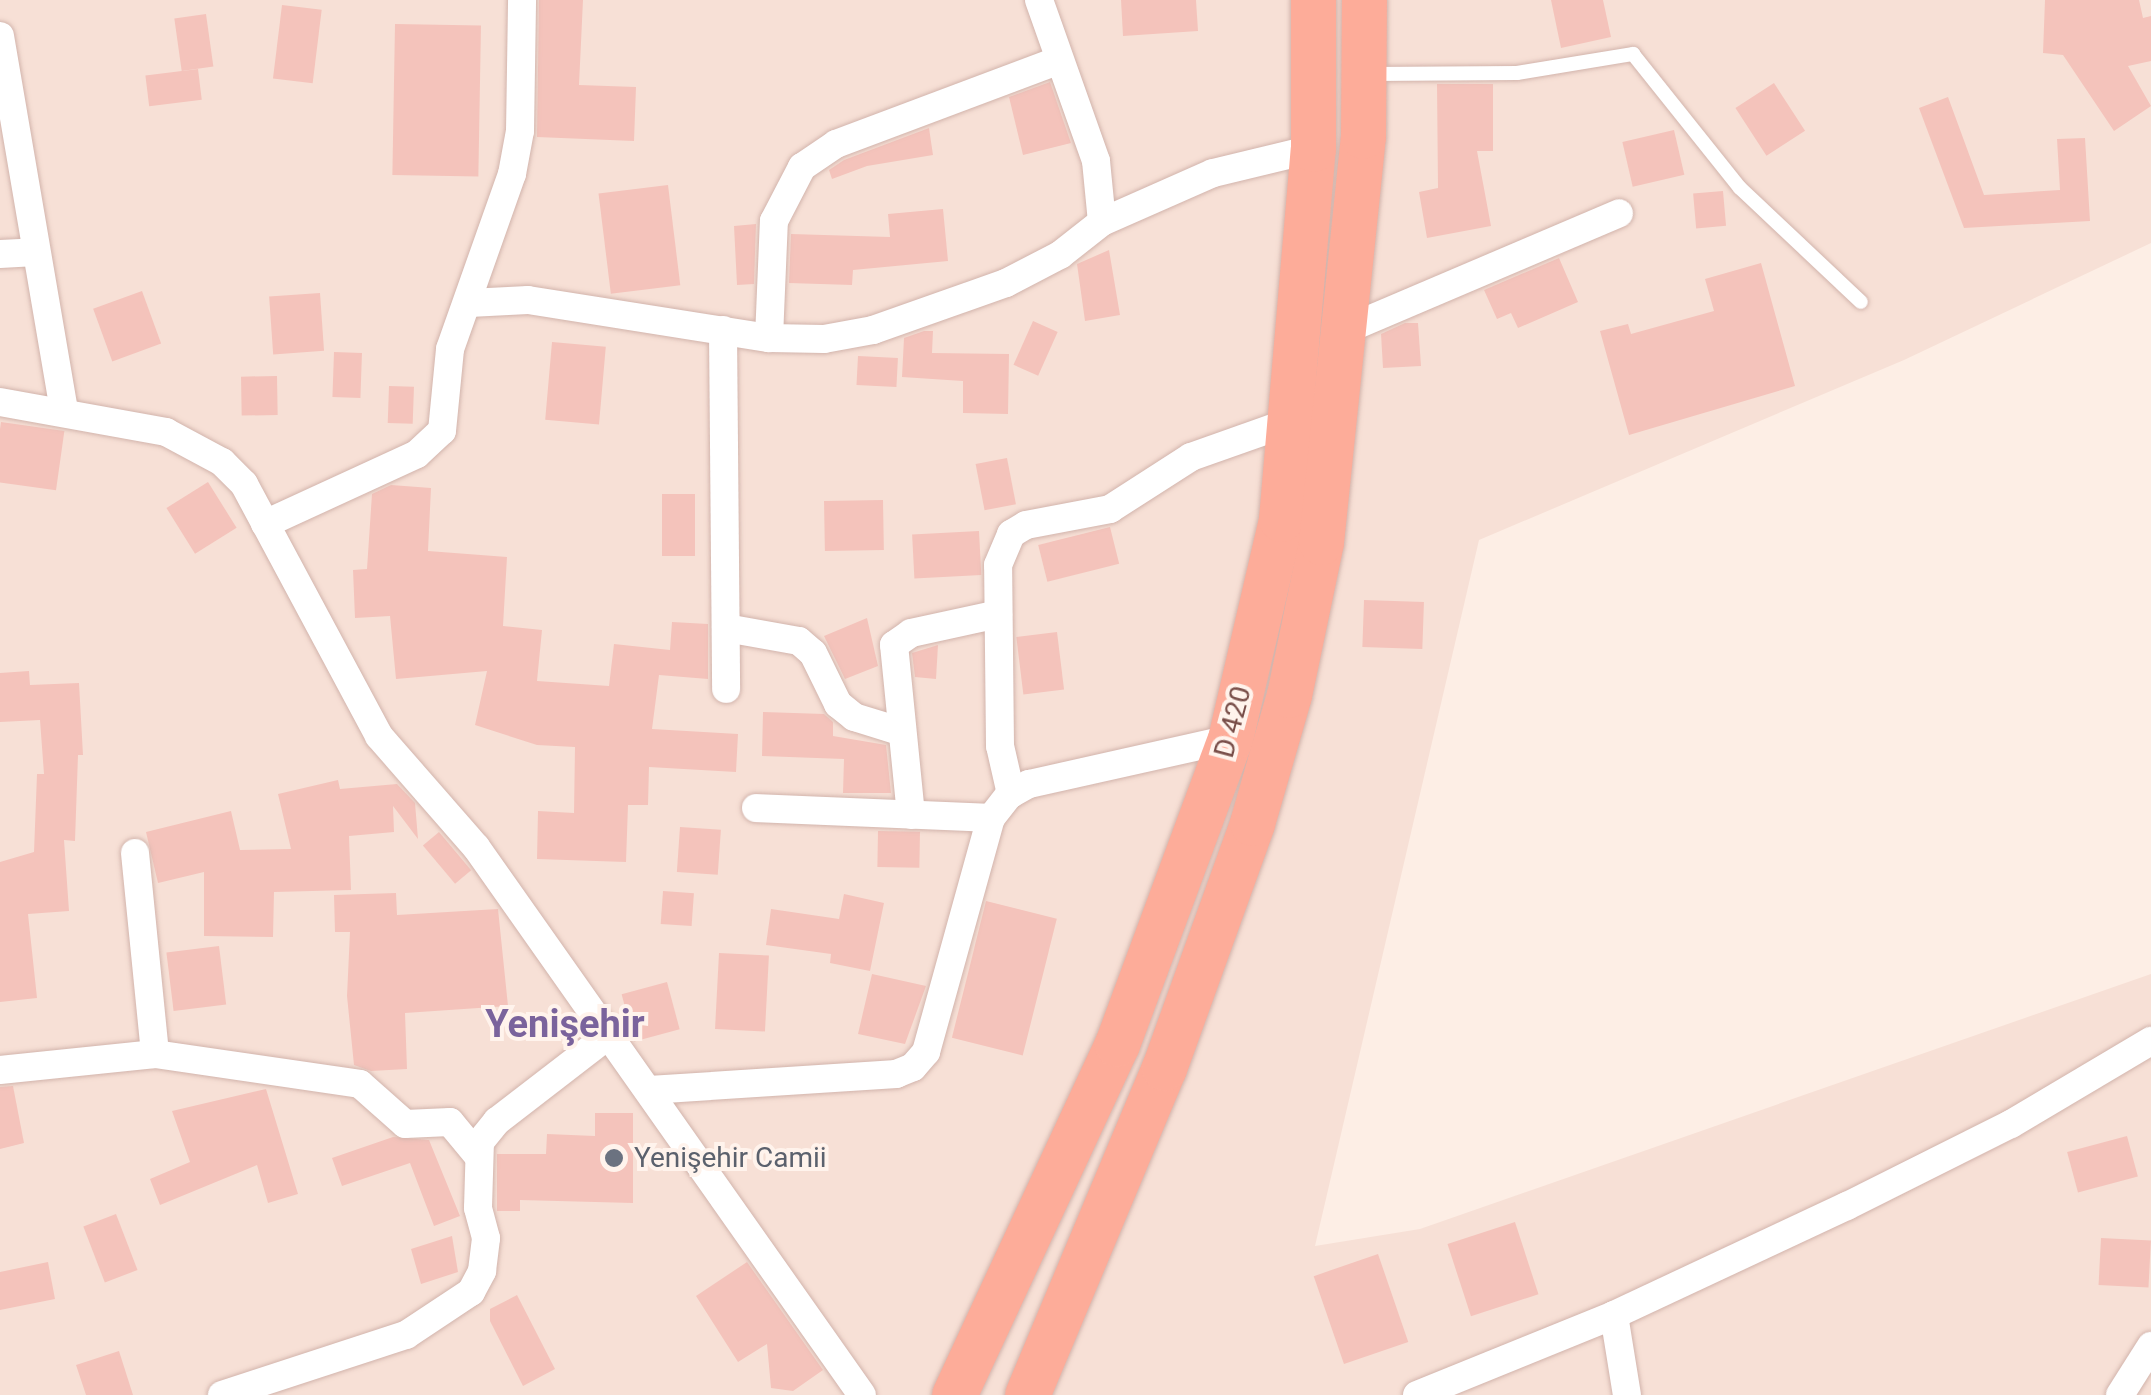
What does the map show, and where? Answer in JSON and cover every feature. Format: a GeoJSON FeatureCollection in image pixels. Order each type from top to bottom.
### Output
{"type":"FeatureCollection","features":[{"type":"Feature","properties":{"kind":"highway","name":"D 420"},"geometry":{"type":"LineString","coordinates":[[954,1395],[1118,1044],[1230,739],[1282,518],[1313,149],[1313,0]]}},
{"type":"Feature","properties":{"kind":"highway"},"geometry":{"type":"LineString","coordinates":[[1027,1395],[1164,1068],[1252,822],[1289,695],[1321,542],[1366,74],[1364,0]]}},
{"type":"Feature","properties":{"kind":"street"},"geometry":{"type":"LineString","coordinates":[[264,524],[434,444],[446,412],[450,348],[469,303],[520,132],[522,0]]}},
{"type":"Feature","properties":{"kind":"street"},"geometry":{"type":"LineString","coordinates":[[1039,0],[1096,161],[1102,222]]}},
{"type":"Feature","properties":{"kind":"street"},"geometry":{"type":"LineString","coordinates":[[0,36],[64,412]]}},
{"type":"Feature","properties":{"kind":"street"},"geometry":{"type":"LineString","coordinates":[[769,338],[774,220],[802,168],[836,144],[1058,60]]}},
{"type":"Feature","properties":{"kind":"street"},"geometry":{"type":"LineString","coordinates":[[469,303],[528,300],[769,338],[824,339],[890,324],[1006,283],[1060,255],[1102,222],[1213,173],[1313,149]]}},
{"type":"Feature","properties":{"kind":"street"},"geometry":{"type":"LineString","coordinates":[[1342,331],[1618,213]]}},
{"type":"Feature","properties":{"kind":"street"},"geometry":{"type":"LineString","coordinates":[[0,254],[36,252]]}},
{"type":"Feature","properties":{"kind":"street"},"geometry":{"type":"LineString","coordinates":[[723,330],[726,689]]}},
{"type":"Feature","properties":{"kind":"street"},"geometry":{"type":"LineString","coordinates":[[0,402],[64,412],[192,443],[244,484],[380,736],[476,847],[862,1395]]}},
{"type":"Feature","properties":{"kind":"street"},"geometry":{"type":"LineString","coordinates":[[1011,794],[1000,746],[998,565],[1011,534],[1026,525],[1110,509],[1191,457],[1290,422]]}},
{"type":"Feature","properties":{"kind":"street"},"geometry":{"type":"LineString","coordinates":[[911,815],[892,659],[901,637],[998,614]]}},
{"type":"Feature","properties":{"kind":"street"},"geometry":{"type":"LineString","coordinates":[[726,628],[799,642],[814,654],[838,704],[854,717],[898,731]]}},
{"type":"Feature","properties":{"kind":"street"},"geometry":{"type":"LineString","coordinates":[[649,1090],[896,1074],[913,1067],[926,1052],[991,818],[1011,794],[1029,784],[1230,739]]}},
{"type":"Feature","properties":{"kind":"street"},"geometry":{"type":"LineString","coordinates":[[756,808],[991,818]]}},
{"type":"Feature","properties":{"kind":"street"},"geometry":{"type":"LineString","coordinates":[[135,853],[154,1054]]}},
{"type":"Feature","properties":{"kind":"street"},"geometry":{"type":"LineString","coordinates":[[222,1395],[406,1336],[471,1292],[482,1271],[486,1238],[478,1156],[497,1120],[606,1036]]}},
{"type":"Feature","properties":{"kind":"street"},"geometry":{"type":"LineString","coordinates":[[1417,1395],[1614,1315],[2011,1124],[2151,1041]]}},
{"type":"Feature","properties":{"kind":"street"},"geometry":{"type":"LineString","coordinates":[[0,1070],[154,1054],[360,1084],[405,1124],[450,1122],[478,1156]]}},
{"type":"Feature","properties":{"kind":"street"},"geometry":{"type":"LineString","coordinates":[[1614,1315],[1627,1395]]}},
{"type":"Feature","properties":{"kind":"street"},"geometry":{"type":"LineString","coordinates":[[2120,1395],[2151,1346]]}},
{"type":"Feature","properties":{"kind":"lane"},"geometry":{"type":"LineString","coordinates":[[1366,74],[1517,73],[1633,54],[1740,188],[1862,302]]}},
{"type":"Feature","properties":{"kind":"shaded area"},"geometry":{"type":"Polygon","coordinates":[[[0,0],[2151,0],[2151,243],[1904,360],[1479,540],[1315,1246],[1420,1229],[2151,974],[2151,1395],[0,1395],[0,0]]]}},
{"type":"Feature","properties":{"kind":"building"},"geometry":{"type":"Polygon","coordinates":[[[539,0],[583,0],[579,85],[636,87],[634,141],[537,137],[539,0]]]}},
{"type":"Feature","properties":{"kind":"building"},"geometry":{"type":"Polygon","coordinates":[[[1121,0],[1196,0],[1198,31],[1123,36],[1121,0]]]}},
{"type":"Feature","properties":{"kind":"building"},"geometry":{"type":"Polygon","coordinates":[[[1551,0],[1603,0],[1611,37],[1561,48],[1551,0]]]}},
{"type":"Feature","properties":{"kind":"building"},"geometry":{"type":"Polygon","coordinates":[[[2045,0],[2139,0],[2143,18],[2151,16],[2151,61],[2128,66],[2151,106],[2114,131],[2063,55],[2043,53],[2045,0]]]}},
{"type":"Feature","properties":{"kind":"building"},"geometry":{"type":"Polygon","coordinates":[[[282,5],[322,10],[313,83],[273,78],[282,5]]]}},
{"type":"Feature","properties":{"kind":"building"},"geometry":{"type":"Polygon","coordinates":[[[206,14],[213,66],[182,71],[174,18],[206,14]]]}},
{"type":"Feature","properties":{"kind":"building"},"geometry":{"type":"Polygon","coordinates":[[[395,24],[481,26],[478,176],[392,175],[395,24]]]}},
{"type":"Feature","properties":{"kind":"building"},"geometry":{"type":"Polygon","coordinates":[[[198,69],[202,100],[149,106],[145,75],[198,69]]]}},
{"type":"Feature","properties":{"kind":"building"},"geometry":{"type":"Polygon","coordinates":[[[1050,82],[1071,143],[1023,155],[1009,97],[1050,82]]]}},
{"type":"Feature","properties":{"kind":"building"},"geometry":{"type":"Polygon","coordinates":[[[1774,83],[1805,131],[1766,156],[1735,108],[1774,83]]]}},
{"type":"Feature","properties":{"kind":"building"},"geometry":{"type":"Polygon","coordinates":[[[1437,84],[1493,84],[1493,151],[1477,151],[1491,226],[1427,238],[1419,192],[1438,188],[1437,84]]]}},
{"type":"Feature","properties":{"kind":"building"},"geometry":{"type":"Polygon","coordinates":[[[1948,97],[1984,195],[2060,190],[2057,139],[2085,138],[2090,221],[1964,228],[1919,108],[1948,97]]]}},
{"type":"Feature","properties":{"kind":"building"},"geometry":{"type":"Polygon","coordinates":[[[929,128],[933,155],[867,166],[832,179],[829,170],[844,160],[929,128]]]}},
{"type":"Feature","properties":{"kind":"building"},"geometry":{"type":"Polygon","coordinates":[[[1674,130],[1684,175],[1633,187],[1622,142],[1674,130]]]}},
{"type":"Feature","properties":{"kind":"building"},"geometry":{"type":"Polygon","coordinates":[[[668,185],[680,285],[611,294],[599,194],[668,185]]]}},
{"type":"Feature","properties":{"kind":"building"},"geometry":{"type":"Polygon","coordinates":[[[1723,191],[1726,226],[1696,228],[1693,194],[1723,191]]]}},
{"type":"Feature","properties":{"kind":"building"},"geometry":{"type":"Polygon","coordinates":[[[943,209],[948,261],[853,270],[852,285],[789,283],[791,234],[890,237],[888,214],[943,209]]]}},
{"type":"Feature","properties":{"kind":"building"},"geometry":{"type":"Polygon","coordinates":[[[756,224],[754,284],[737,285],[734,226],[756,224]]]}},
{"type":"Feature","properties":{"kind":"building"},"geometry":{"type":"Polygon","coordinates":[[[1109,250],[1120,315],[1085,321],[1077,264],[1109,250]]]}},
{"type":"Feature","properties":{"kind":"building"},"geometry":{"type":"Polygon","coordinates":[[[1559,258],[1578,302],[1518,328],[1511,313],[1497,319],[1484,290],[1559,258]]]}},
{"type":"Feature","properties":{"kind":"building"},"geometry":{"type":"Polygon","coordinates":[[[1761,263],[1795,386],[1629,435],[1600,331],[1628,324],[1631,334],[1714,311],[1705,279],[1761,263]]]}},
{"type":"Feature","properties":{"kind":"building"},"geometry":{"type":"Polygon","coordinates":[[[142,291],[161,344],[112,361],[93,309],[142,291]]]}},
{"type":"Feature","properties":{"kind":"building"},"geometry":{"type":"Polygon","coordinates":[[[320,293],[324,351],[273,354],[269,297],[320,293]]]}},
{"type":"Feature","properties":{"kind":"building"},"geometry":{"type":"Polygon","coordinates":[[[1033,321],[1058,332],[1038,376],[1013,365],[1033,321]]]}},
{"type":"Feature","properties":{"kind":"building"},"geometry":{"type":"Polygon","coordinates":[[[1405,323],[1418,323],[1421,366],[1383,368],[1381,334],[1405,323]]]}},
{"type":"Feature","properties":{"kind":"building"},"geometry":{"type":"Polygon","coordinates":[[[933,331],[932,353],[1009,354],[1008,414],[963,413],[963,381],[902,377],[904,338],[933,331]]]}},
{"type":"Feature","properties":{"kind":"building"},"geometry":{"type":"Polygon","coordinates":[[[552,342],[606,347],[599,424],[545,420],[552,342]]]}},
{"type":"Feature","properties":{"kind":"building"},"geometry":{"type":"Polygon","coordinates":[[[334,352],[362,353],[360,398],[332,397],[334,352]]]}},
{"type":"Feature","properties":{"kind":"building"},"geometry":{"type":"Polygon","coordinates":[[[858,356],[898,358],[896,387],[856,385],[858,356]]]}},
{"type":"Feature","properties":{"kind":"building"},"geometry":{"type":"Polygon","coordinates":[[[277,376],[278,415],[242,416],[241,377],[277,376]]]}},
{"type":"Feature","properties":{"kind":"building"},"geometry":{"type":"Polygon","coordinates":[[[389,386],[414,387],[413,424],[388,423],[389,386]]]}},
{"type":"Feature","properties":{"kind":"building"},"geometry":{"type":"Polygon","coordinates":[[[1,422],[64,431],[56,490],[0,482],[1,422]]]}},
{"type":"Feature","properties":{"kind":"building"},"geometry":{"type":"Polygon","coordinates":[[[1007,458],[1016,504],[985,510],[976,464],[1007,458]]]}},
{"type":"Feature","properties":{"kind":"building"},"geometry":{"type":"Polygon","coordinates":[[[208,482],[237,528],[195,554],[166,508],[208,482]]]}},
{"type":"Feature","properties":{"kind":"building"},"geometry":{"type":"Polygon","coordinates":[[[391,485],[431,488],[428,551],[507,557],[503,626],[542,630],[537,681],[609,686],[614,644],[670,650],[672,622],[708,624],[708,679],[659,675],[652,729],[738,734],[736,772],[649,767],[648,805],[628,805],[626,862],[537,859],[538,811],[574,813],[575,747],[537,745],[475,725],[487,671],[396,679],[390,616],[355,618],[353,570],[367,569],[372,494],[391,485]]]}},
{"type":"Feature","properties":{"kind":"building"},"geometry":{"type":"Polygon","coordinates":[[[662,494],[695,494],[695,556],[662,556],[662,494]]]}},
{"type":"Feature","properties":{"kind":"building"},"geometry":{"type":"Polygon","coordinates":[[[883,500],[884,550],[825,551],[824,501],[883,500]]]}},
{"type":"Feature","properties":{"kind":"building"},"geometry":{"type":"Polygon","coordinates":[[[1110,527],[1119,564],[1047,582],[1038,545],[1110,527]]]}},
{"type":"Feature","properties":{"kind":"building"},"geometry":{"type":"Polygon","coordinates":[[[979,531],[981,575],[914,578],[912,535],[979,531]]]}},
{"type":"Feature","properties":{"kind":"building"},"geometry":{"type":"Polygon","coordinates":[[[1364,600],[1424,602],[1422,649],[1362,647],[1364,600]]]}},
{"type":"Feature","properties":{"kind":"building"},"geometry":{"type":"Polygon","coordinates":[[[867,618],[878,666],[845,679],[824,636],[867,618]]]}},
{"type":"Feature","properties":{"kind":"building"},"geometry":{"type":"Polygon","coordinates":[[[1057,632],[1064,690],[1023,695],[1016,637],[1057,632]]]}},
{"type":"Feature","properties":{"kind":"building"},"geometry":{"type":"Polygon","coordinates":[[[938,645],[936,679],[915,677],[912,653],[938,645]]]}},
{"type":"Feature","properties":{"kind":"building"},"geometry":{"type":"Polygon","coordinates":[[[29,671],[30,685],[79,683],[83,755],[78,755],[75,841],[64,840],[69,911],[28,914],[37,998],[0,1002],[0,862],[34,852],[37,774],[44,774],[40,720],[0,722],[0,673],[29,671]]]}},
{"type":"Feature","properties":{"kind":"building"},"geometry":{"type":"Polygon","coordinates":[[[763,712],[824,714],[833,722],[833,736],[886,745],[891,793],[843,793],[844,759],[762,756],[763,712]]]}},
{"type":"Feature","properties":{"kind":"building"},"geometry":{"type":"Polygon","coordinates":[[[338,780],[340,789],[397,784],[415,803],[418,839],[393,806],[394,832],[349,836],[351,890],[274,892],[273,937],[204,936],[204,872],[158,883],[146,832],[231,811],[240,850],[291,849],[278,794],[338,780]]]}},
{"type":"Feature","properties":{"kind":"building"},"geometry":{"type":"Polygon","coordinates":[[[680,827],[721,830],[718,875],[677,872],[680,827]]]}},
{"type":"Feature","properties":{"kind":"building"},"geometry":{"type":"Polygon","coordinates":[[[878,831],[920,832],[919,868],[877,867],[878,831]]]}},
{"type":"Feature","properties":{"kind":"building"},"geometry":{"type":"Polygon","coordinates":[[[439,832],[471,870],[455,884],[423,845],[439,832]]]}},
{"type":"Feature","properties":{"kind":"building"},"geometry":{"type":"Polygon","coordinates":[[[663,891],[694,893],[692,926],[661,924],[663,891]]]}},
{"type":"Feature","properties":{"kind":"building"},"geometry":{"type":"Polygon","coordinates":[[[396,893],[397,915],[498,909],[508,1006],[405,1013],[407,1069],[371,1071],[354,1065],[347,996],[350,932],[335,932],[334,895],[396,893]]]}},
{"type":"Feature","properties":{"kind":"building"},"geometry":{"type":"Polygon","coordinates":[[[844,894],[884,903],[870,971],[830,963],[831,954],[766,945],[771,909],[839,919],[844,894]]]}},
{"type":"Feature","properties":{"kind":"building"},"geometry":{"type":"Polygon","coordinates":[[[986,901],[1057,919],[1023,1055],[952,1038],[986,901]]]}},
{"type":"Feature","properties":{"kind":"building"},"geometry":{"type":"Polygon","coordinates":[[[219,946],[226,1005],[174,1011],[166,952],[219,946]]]}},
{"type":"Feature","properties":{"kind":"building"},"geometry":{"type":"Polygon","coordinates":[[[719,953],[769,956],[765,1032],[715,1029],[719,953]]]}},
{"type":"Feature","properties":{"kind":"building"},"geometry":{"type":"Polygon","coordinates":[[[872,974],[926,986],[905,1044],[858,1034],[872,974]]]}},
{"type":"Feature","properties":{"kind":"building"},"geometry":{"type":"Polygon","coordinates":[[[667,982],[680,1029],[634,1041],[622,994],[667,982]]]}},
{"type":"Feature","properties":{"kind":"building"},"geometry":{"type":"Polygon","coordinates":[[[13,1086],[24,1143],[0,1149],[0,1087],[13,1086]]]}},
{"type":"Feature","properties":{"kind":"building"},"geometry":{"type":"Polygon","coordinates":[[[266,1089],[298,1194],[268,1203],[257,1165],[160,1205],[150,1179],[190,1162],[172,1111],[266,1089]]]}},
{"type":"Feature","properties":{"kind":"building"},"geometry":{"type":"Polygon","coordinates":[[[595,1113],[633,1113],[633,1203],[520,1200],[520,1211],[497,1211],[497,1154],[546,1154],[547,1134],[595,1136],[595,1113]]]}},
{"type":"Feature","properties":{"kind":"building"},"geometry":{"type":"Polygon","coordinates":[[[2127,1136],[2138,1177],[2078,1193],[2067,1152],[2127,1136]]]}},
{"type":"Feature","properties":{"kind":"building"},"geometry":{"type":"Polygon","coordinates":[[[393,1137],[429,1140],[460,1216],[434,1226],[410,1163],[342,1186],[332,1158],[393,1137]]]}},
{"type":"Feature","properties":{"kind":"building"},"geometry":{"type":"Polygon","coordinates":[[[116,1214],[138,1270],[105,1283],[83,1227],[116,1214]]]}},
{"type":"Feature","properties":{"kind":"building"},"geometry":{"type":"Polygon","coordinates":[[[1515,1222],[1538,1294],[1471,1316],[1447,1244],[1515,1222]]]}},
{"type":"Feature","properties":{"kind":"building"},"geometry":{"type":"Polygon","coordinates":[[[452,1236],[458,1272],[421,1284],[411,1249],[452,1236]]]}},
{"type":"Feature","properties":{"kind":"building"},"geometry":{"type":"Polygon","coordinates":[[[2101,1238],[2151,1241],[2148,1288],[2099,1285],[2101,1238]]]}},
{"type":"Feature","properties":{"kind":"building"},"geometry":{"type":"Polygon","coordinates":[[[1378,1254],[1408,1342],[1344,1364],[1314,1276],[1378,1254]]]}},
{"type":"Feature","properties":{"kind":"building"},"geometry":{"type":"Polygon","coordinates":[[[48,1262],[55,1299],[0,1310],[0,1272],[48,1262]]]}},
{"type":"Feature","properties":{"kind":"building"},"geometry":{"type":"Polygon","coordinates":[[[747,1262],[823,1370],[793,1391],[771,1388],[767,1344],[738,1362],[696,1296],[747,1262]]]}},
{"type":"Feature","properties":{"kind":"building"},"geometry":{"type":"Polygon","coordinates":[[[517,1295],[555,1369],[523,1386],[490,1321],[490,1309],[517,1295]]]}},
{"type":"Feature","properties":{"kind":"building"},"geometry":{"type":"Polygon","coordinates":[[[119,1351],[133,1395],[86,1395],[76,1365],[119,1351]]]}},
{"type":"Feature","properties":{"kind":"place","name":"Yenişehir Camii"},"geometry":{"type":"Point","coordinates":[614,1158]}},
{"type":"Feature","properties":{"kind":"district","name":"Yenişehir"},"geometry":{"type":"Point","coordinates":[565,1025]}}]}
